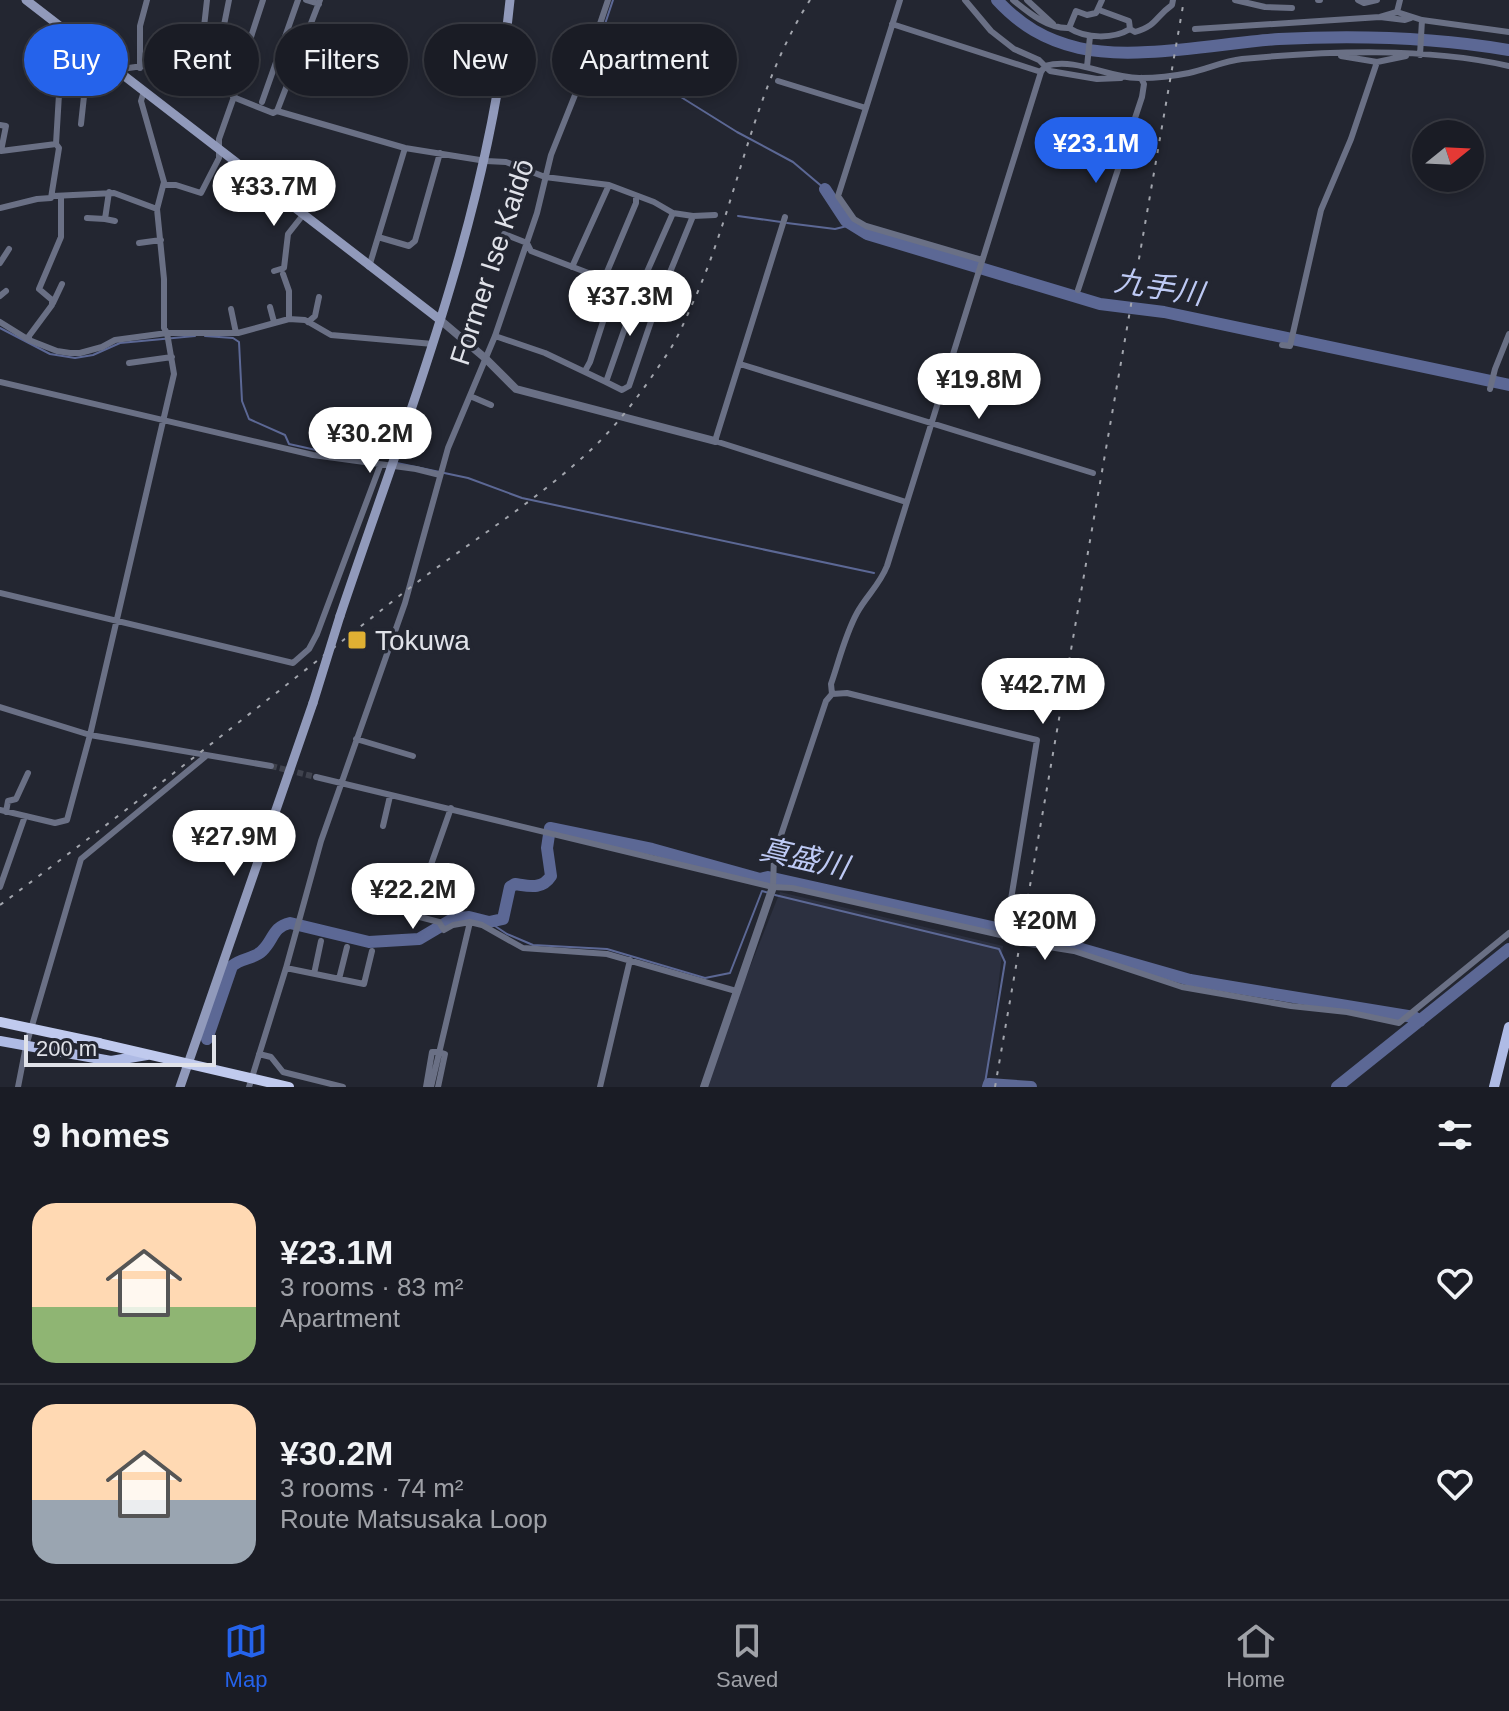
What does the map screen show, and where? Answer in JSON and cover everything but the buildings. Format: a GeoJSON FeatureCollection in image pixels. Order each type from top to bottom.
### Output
{"type":"FeatureCollection","features":[{"type":"Feature","properties":{"kind":"highway"},"geometry":{"type":"LineString","coordinates":[[0,1022],[99,1043],[250,1083],[289,1087]]}},
{"type":"Feature","properties":{"kind":"main road"},"geometry":{"type":"LineString","coordinates":[[26,0],[38,4],[62,24]]}},
{"type":"Feature","properties":{"kind":"main road"},"geometry":{"type":"LineString","coordinates":[[180,1087],[313,703],[385,466],[433,344],[462,255],[486,161],[505,53],[510,0]]}},
{"type":"Feature","properties":{"kind":"main road"},"geometry":{"type":"LineString","coordinates":[[128,79],[144,91]]}},
{"type":"Feature","properties":{"kind":"main road"},"geometry":{"type":"LineString","coordinates":[[150,96],[439,319]]}},
{"type":"Feature","properties":{"kind":"main road"},"geometry":{"type":"LineString","coordinates":[[1494,1087],[1509,1027]]}},
{"type":"Feature","properties":{"kind":"main road"},"geometry":{"type":"LineString","coordinates":[[0,1041],[111,1061],[147,1055]]}},
{"type":"Feature","properties":{"kind":"street"},"geometry":{"type":"LineString","coordinates":[[140,68],[140,26],[147,0]]}},
{"type":"Feature","properties":{"kind":"street"},"geometry":{"type":"LineString","coordinates":[[204,24],[207,0]]}},
{"type":"Feature","properties":{"kind":"street"},"geometry":{"type":"LineString","coordinates":[[224,24],[229,0]]}},
{"type":"Feature","properties":{"kind":"street"},"geometry":{"type":"LineString","coordinates":[[255,24],[263,0]]}},
{"type":"Feature","properties":{"kind":"street"},"geometry":{"type":"LineString","coordinates":[[262,102],[298,0]]}},
{"type":"Feature","properties":{"kind":"street"},"geometry":{"type":"LineString","coordinates":[[277,111],[320,2],[306,0]]}},
{"type":"Feature","properties":{"kind":"street","name":"Former Ise Kaidō"},"geometry":{"type":"LineString","coordinates":[[250,1083],[321,841],[405,603],[448,448],[495,336],[527,243],[551,155],[608,0]]}},
{"type":"Feature","properties":{"kind":"street"},"geometry":{"type":"LineString","coordinates":[[900,0],[838,196],[854,219],[882,232],[982,260]]}},
{"type":"Feature","properties":{"kind":"street"},"geometry":{"type":"LineString","coordinates":[[832,694],[831,684],[849,627],[880,583],[1043,69],[1039,60],[1014,49],[991,31],[965,0]]}},
{"type":"Feature","properties":{"kind":"street"},"geometry":{"type":"LineString","coordinates":[[1013,0],[1024,10],[1059,28],[1069,28],[1090,36],[1107,36],[1130,29],[1135,32],[1156,23],[1173,0]]}},
{"type":"Feature","properties":{"kind":"street"},"geometry":{"type":"LineString","coordinates":[[1027,0],[1059,28]]}},
{"type":"Feature","properties":{"kind":"street"},"geometry":{"type":"LineString","coordinates":[[1099,10],[1102,0]]}},
{"type":"Feature","properties":{"kind":"street"},"geometry":{"type":"LineString","coordinates":[[1235,0],[1265,7],[1292,8]]}},
{"type":"Feature","properties":{"kind":"street"},"geometry":{"type":"LineString","coordinates":[[1358,0],[1364,3],[1377,0]]}},
{"type":"Feature","properties":{"kind":"street"},"geometry":{"type":"LineString","coordinates":[[1397,12],[1400,0]]}},
{"type":"Feature","properties":{"kind":"street"},"geometry":{"type":"LineString","coordinates":[[1069,28],[1076,11],[1087,15],[1099,10],[1129,21],[1130,29]]}},
{"type":"Feature","properties":{"kind":"street"},"geometry":{"type":"LineString","coordinates":[[1380,17],[1397,12],[1422,20],[1509,32]]}},
{"type":"Feature","properties":{"kind":"street"},"geometry":{"type":"LineString","coordinates":[[1195,29],[1380,17],[1411,18]]}},
{"type":"Feature","properties":{"kind":"street"},"geometry":{"type":"LineString","coordinates":[[1420,55],[1422,20]]}},
{"type":"Feature","properties":{"kind":"street"},"geometry":{"type":"LineString","coordinates":[[892,24],[1043,69],[1097,79],[1188,73],[1238,60],[1337,54],[1420,55],[1509,66]]}},
{"type":"Feature","properties":{"kind":"street"},"geometry":{"type":"LineString","coordinates":[[1087,65],[1090,36]]}},
{"type":"Feature","properties":{"kind":"street"},"geometry":{"type":"LineString","coordinates":[[1337,54],[1377,62],[1408,55]]}},
{"type":"Feature","properties":{"kind":"street"},"geometry":{"type":"LineString","coordinates":[[1282,345],[1290,346],[1321,210],[1351,139],[1377,62]]}},
{"type":"Feature","properties":{"kind":"street"},"geometry":{"type":"LineString","coordinates":[[1043,69],[1087,65],[1122,78]]}},
{"type":"Feature","properties":{"kind":"street"},"geometry":{"type":"LineString","coordinates":[[128,70],[144,67]]}},
{"type":"Feature","properties":{"kind":"street"},"geometry":{"type":"LineString","coordinates":[[1078,290],[1142,97],[1144,84],[1141,78]]}},
{"type":"Feature","properties":{"kind":"street"},"geometry":{"type":"LineString","coordinates":[[778,81],[866,108]]}},
{"type":"Feature","properties":{"kind":"street"},"geometry":{"type":"LineString","coordinates":[[28,773],[16,799],[8,801],[3,811],[55,823],[67,820],[90,735],[174,374],[164,328],[164,279],[157,209],[164,185],[141,101],[144,91]]}},
{"type":"Feature","properties":{"kind":"street"},"geometry":{"type":"LineString","coordinates":[[53,196],[59,148],[56,144],[59,96]]}},
{"type":"Feature","properties":{"kind":"street"},"geometry":{"type":"LineString","coordinates":[[81,124],[84,96]]}},
{"type":"Feature","properties":{"kind":"street"},"geometry":{"type":"LineString","coordinates":[[164,185],[176,185],[201,193],[215,171],[219,139],[233,97],[244,98],[273,113],[277,111],[405,148],[506,162],[545,177],[609,185],[673,213],[715,215]]}},
{"type":"Feature","properties":{"kind":"street"},"geometry":{"type":"LineString","coordinates":[[0,125],[6,126],[1,151],[56,144]]}},
{"type":"Feature","properties":{"kind":"street"},"geometry":{"type":"LineString","coordinates":[[369,267],[405,148]]}},
{"type":"Feature","properties":{"kind":"street"},"geometry":{"type":"LineString","coordinates":[[378,237],[409,246],[415,241],[440,153]]}},
{"type":"Feature","properties":{"kind":"street"},"geometry":{"type":"LineString","coordinates":[[56,172],[64,174]]}},
{"type":"Feature","properties":{"kind":"street"},"geometry":{"type":"LineString","coordinates":[[81,183],[85,194]]}},
{"type":"Feature","properties":{"kind":"street"},"geometry":{"type":"LineString","coordinates":[[572,267],[609,185]]}},
{"type":"Feature","properties":{"kind":"street"},"geometry":{"type":"LineString","coordinates":[[0,208],[53,196],[109,192],[157,209]]}},
{"type":"Feature","properties":{"kind":"street"},"geometry":{"type":"LineString","coordinates":[[105,219],[109,192]]}},
{"type":"Feature","properties":{"kind":"street"},"geometry":{"type":"LineString","coordinates":[[504,234],[527,243],[531,251],[604,279],[636,203],[636,196]]}},
{"type":"Feature","properties":{"kind":"street"},"geometry":{"type":"LineString","coordinates":[[52,305],[52,300],[39,289],[61,237],[61,197]]}},
{"type":"Feature","properties":{"kind":"street"},"geometry":{"type":"LineString","coordinates":[[606,382],[634,303],[673,213]]}},
{"type":"Feature","properties":{"kind":"street"},"geometry":{"type":"LineString","coordinates":[[274,271],[284,268],[288,234],[303,215]]}},
{"type":"Feature","properties":{"kind":"street"},"geometry":{"type":"LineString","coordinates":[[495,336],[585,371],[622,390],[629,386],[657,304],[693,216]]}},
{"type":"Feature","properties":{"kind":"street"},"geometry":{"type":"LineString","coordinates":[[715,441],[785,217]]}},
{"type":"Feature","properties":{"kind":"street"},"geometry":{"type":"LineString","coordinates":[[87,218],[115,221]]}},
{"type":"Feature","properties":{"kind":"street"},"geometry":{"type":"LineString","coordinates":[[139,243],[161,240]]}},
{"type":"Feature","properties":{"kind":"street"},"geometry":{"type":"LineString","coordinates":[[0,263],[9,249]]}},
{"type":"Feature","properties":{"kind":"street"},"geometry":{"type":"LineString","coordinates":[[283,274],[289,291],[289,319]]}},
{"type":"Feature","properties":{"kind":"street"},"geometry":{"type":"LineString","coordinates":[[29,340],[62,284]]}},
{"type":"Feature","properties":{"kind":"street"},"geometry":{"type":"LineString","coordinates":[[308,322],[315,316],[319,297]]}},
{"type":"Feature","properties":{"kind":"street"},"geometry":{"type":"LineString","coordinates":[[585,371],[609,303],[657,304]]}},
{"type":"Feature","properties":{"kind":"street"},"geometry":{"type":"LineString","coordinates":[[270,307],[274,322]]}},
{"type":"Feature","properties":{"kind":"street"},"geometry":{"type":"LineString","coordinates":[[231,309],[236,333]]}},
{"type":"Feature","properties":{"kind":"street"},"geometry":{"type":"LineString","coordinates":[[0,322],[29,340],[57,351],[80,353],[115,340],[167,333],[236,333],[289,319],[308,322],[331,335],[433,344]]}},
{"type":"Feature","properties":{"kind":"street"},"geometry":{"type":"LineString","coordinates":[[439,319],[516,389],[715,441],[906,502]]}},
{"type":"Feature","properties":{"kind":"street"},"geometry":{"type":"LineString","coordinates":[[1490,389],[1509,334]]}},
{"type":"Feature","properties":{"kind":"street"},"geometry":{"type":"LineString","coordinates":[[129,363],[172,357]]}},
{"type":"Feature","properties":{"kind":"street"},"geometry":{"type":"LineString","coordinates":[[740,364],[1093,473]]}},
{"type":"Feature","properties":{"kind":"street"},"geometry":{"type":"LineString","coordinates":[[0,382],[337,456],[440,475]]}},
{"type":"Feature","properties":{"kind":"street"},"geometry":{"type":"LineString","coordinates":[[470,396],[491,405]]}},
{"type":"Feature","properties":{"kind":"street"},"geometry":{"type":"LineString","coordinates":[[0,593],[293,663],[309,649],[317,634],[385,466]]}},
{"type":"Feature","properties":{"kind":"street"},"geometry":{"type":"LineString","coordinates":[[704,1087],[772,891],[774,856],[826,701],[832,694],[847,693],[1037,740],[1005,936]]}},
{"type":"Feature","properties":{"kind":"street"},"geometry":{"type":"LineString","coordinates":[[0,707],[90,735],[271,766]]}},
{"type":"Feature","properties":{"kind":"street"},"geometry":{"type":"LineString","coordinates":[[356,739],[413,756]]}},
{"type":"Feature","properties":{"kind":"street"},"geometry":{"type":"LineString","coordinates":[[18,1087],[26,1046],[81,859],[206,756]]}},
{"type":"Feature","properties":{"kind":"street"},"geometry":{"type":"LineString","coordinates":[[316,777],[553,833],[772,891],[792,888],[1005,936],[1024,943],[1074,951],[1182,987],[1399,1023],[1509,933]]}},
{"type":"Feature","properties":{"kind":"street"},"geometry":{"type":"LineString","coordinates":[[383,826],[390,796]]}},
{"type":"Feature","properties":{"kind":"street"},"geometry":{"type":"LineString","coordinates":[[451,808],[415,910],[416,916],[439,922],[444,930],[470,922],[482,925],[523,948],[607,954],[736,991]]}},
{"type":"Feature","properties":{"kind":"street"},"geometry":{"type":"LineString","coordinates":[[0,887],[25,816]]}},
{"type":"Feature","properties":{"kind":"street"},"geometry":{"type":"LineString","coordinates":[[428,1087],[470,922]]}},
{"type":"Feature","properties":{"kind":"street"},"geometry":{"type":"LineString","coordinates":[[314,974],[321,941]]}},
{"type":"Feature","properties":{"kind":"street"},"geometry":{"type":"LineString","coordinates":[[339,979],[347,947]]}},
{"type":"Feature","properties":{"kind":"street"},"geometry":{"type":"LineString","coordinates":[[286,968],[364,984],[372,951]]}},
{"type":"Feature","properties":{"kind":"street"},"geometry":{"type":"LineString","coordinates":[[600,1087],[630,960]]}},
{"type":"Feature","properties":{"kind":"street"},"geometry":{"type":"LineString","coordinates":[[438,1087],[445,1054],[439,1052]]}},
{"type":"Feature","properties":{"kind":"street"},"geometry":{"type":"LineString","coordinates":[[259,1054],[271,1057],[283,1072],[343,1087]]}},
{"type":"Feature","properties":{"kind":"shaded area"},"geometry":{"type":"Polygon","coordinates":[[[780,892],[1003,946],[986,1087],[702,1087],[780,892]]]}},
{"type":"Feature","properties":{"kind":"waterway"},"geometry":{"type":"LineString","coordinates":[[613,0],[605,24],[628,63],[737,132],[793,162],[825,189]]}},
{"type":"Feature","properties":{"kind":"waterway"},"geometry":{"type":"LineString","coordinates":[[997,0],[1024,24],[1044,36],[1067,45],[1101,52],[1151,52],[1279,39],[1337,37],[1423,40],[1509,50]]}},
{"type":"Feature","properties":{"kind":"waterway","name":"九手川"},"geometry":{"type":"LineString","coordinates":[[825,189],[846,221],[867,234],[1100,304],[1164,312],[1509,385]]}},
{"type":"Feature","properties":{"kind":"waterway"},"geometry":{"type":"LineString","coordinates":[[738,216],[781,222]]}},
{"type":"Feature","properties":{"kind":"waterway"},"geometry":{"type":"LineString","coordinates":[[787,223],[835,229],[851,225]]}},
{"type":"Feature","properties":{"kind":"waterway"},"geometry":{"type":"LineString","coordinates":[[0,328],[50,354],[75,358],[93,355],[120,343],[195,336]]}},
{"type":"Feature","properties":{"kind":"waterway"},"geometry":{"type":"LineString","coordinates":[[205,336],[233,338],[239,342],[242,401],[249,419],[285,435],[289,444],[343,456]]}},
{"type":"Feature","properties":{"kind":"waterway"},"geometry":{"type":"LineString","coordinates":[[397,463],[468,478],[522,498],[874,573]]}},
{"type":"Feature","properties":{"kind":"waterway","name":"真盛川"},"geometry":{"type":"LineString","coordinates":[[207,1039],[232,966],[259,954],[284,925],[290,923],[369,942],[419,939],[460,918],[489,922],[503,919],[510,887],[515,884],[539,885],[551,876],[547,848],[550,828],[652,849],[760,879],[768,877],[1050,940],[1190,980],[1414,1017],[1420,1021]]}},
{"type":"Feature","properties":{"kind":"waterway"},"geometry":{"type":"LineString","coordinates":[[489,922],[533,945],[607,949],[705,978],[730,973],[762,891],[769,893]]}},
{"type":"Feature","properties":{"kind":"waterway"},"geometry":{"type":"LineString","coordinates":[[775,895],[999,949],[1005,962],[985,1083],[989,1084]]}},
{"type":"Feature","properties":{"kind":"waterway","name":"真盛川"},"geometry":{"type":"LineString","coordinates":[[1337,1087],[1509,949]]}},
{"type":"Feature","properties":{"kind":"waterway"},"geometry":{"type":"LineString","coordinates":[[988,1087],[989,1084],[1031,1087]]}},
{"type":"Feature","properties":{"kind":"tunnel"},"geometry":{"type":"LineString","coordinates":[[271,766],[316,777]]}},
{"type":"Feature","properties":{"kind":"railway"},"geometry":{"type":"LineString","coordinates":[[0,905],[423,578],[550,485],[615,424],[677,338],[710,261],[759,109],[790,35],[810,0]]}},
{"type":"Feature","properties":{"kind":"railway"},"geometry":{"type":"LineString","coordinates":[[995,1087],[1184,0]]}},
{"type":"Feature","properties":{"kind":"place","name":"Tokuwa"},"geometry":{"type":"Point","coordinates":[357,640]}}]}
